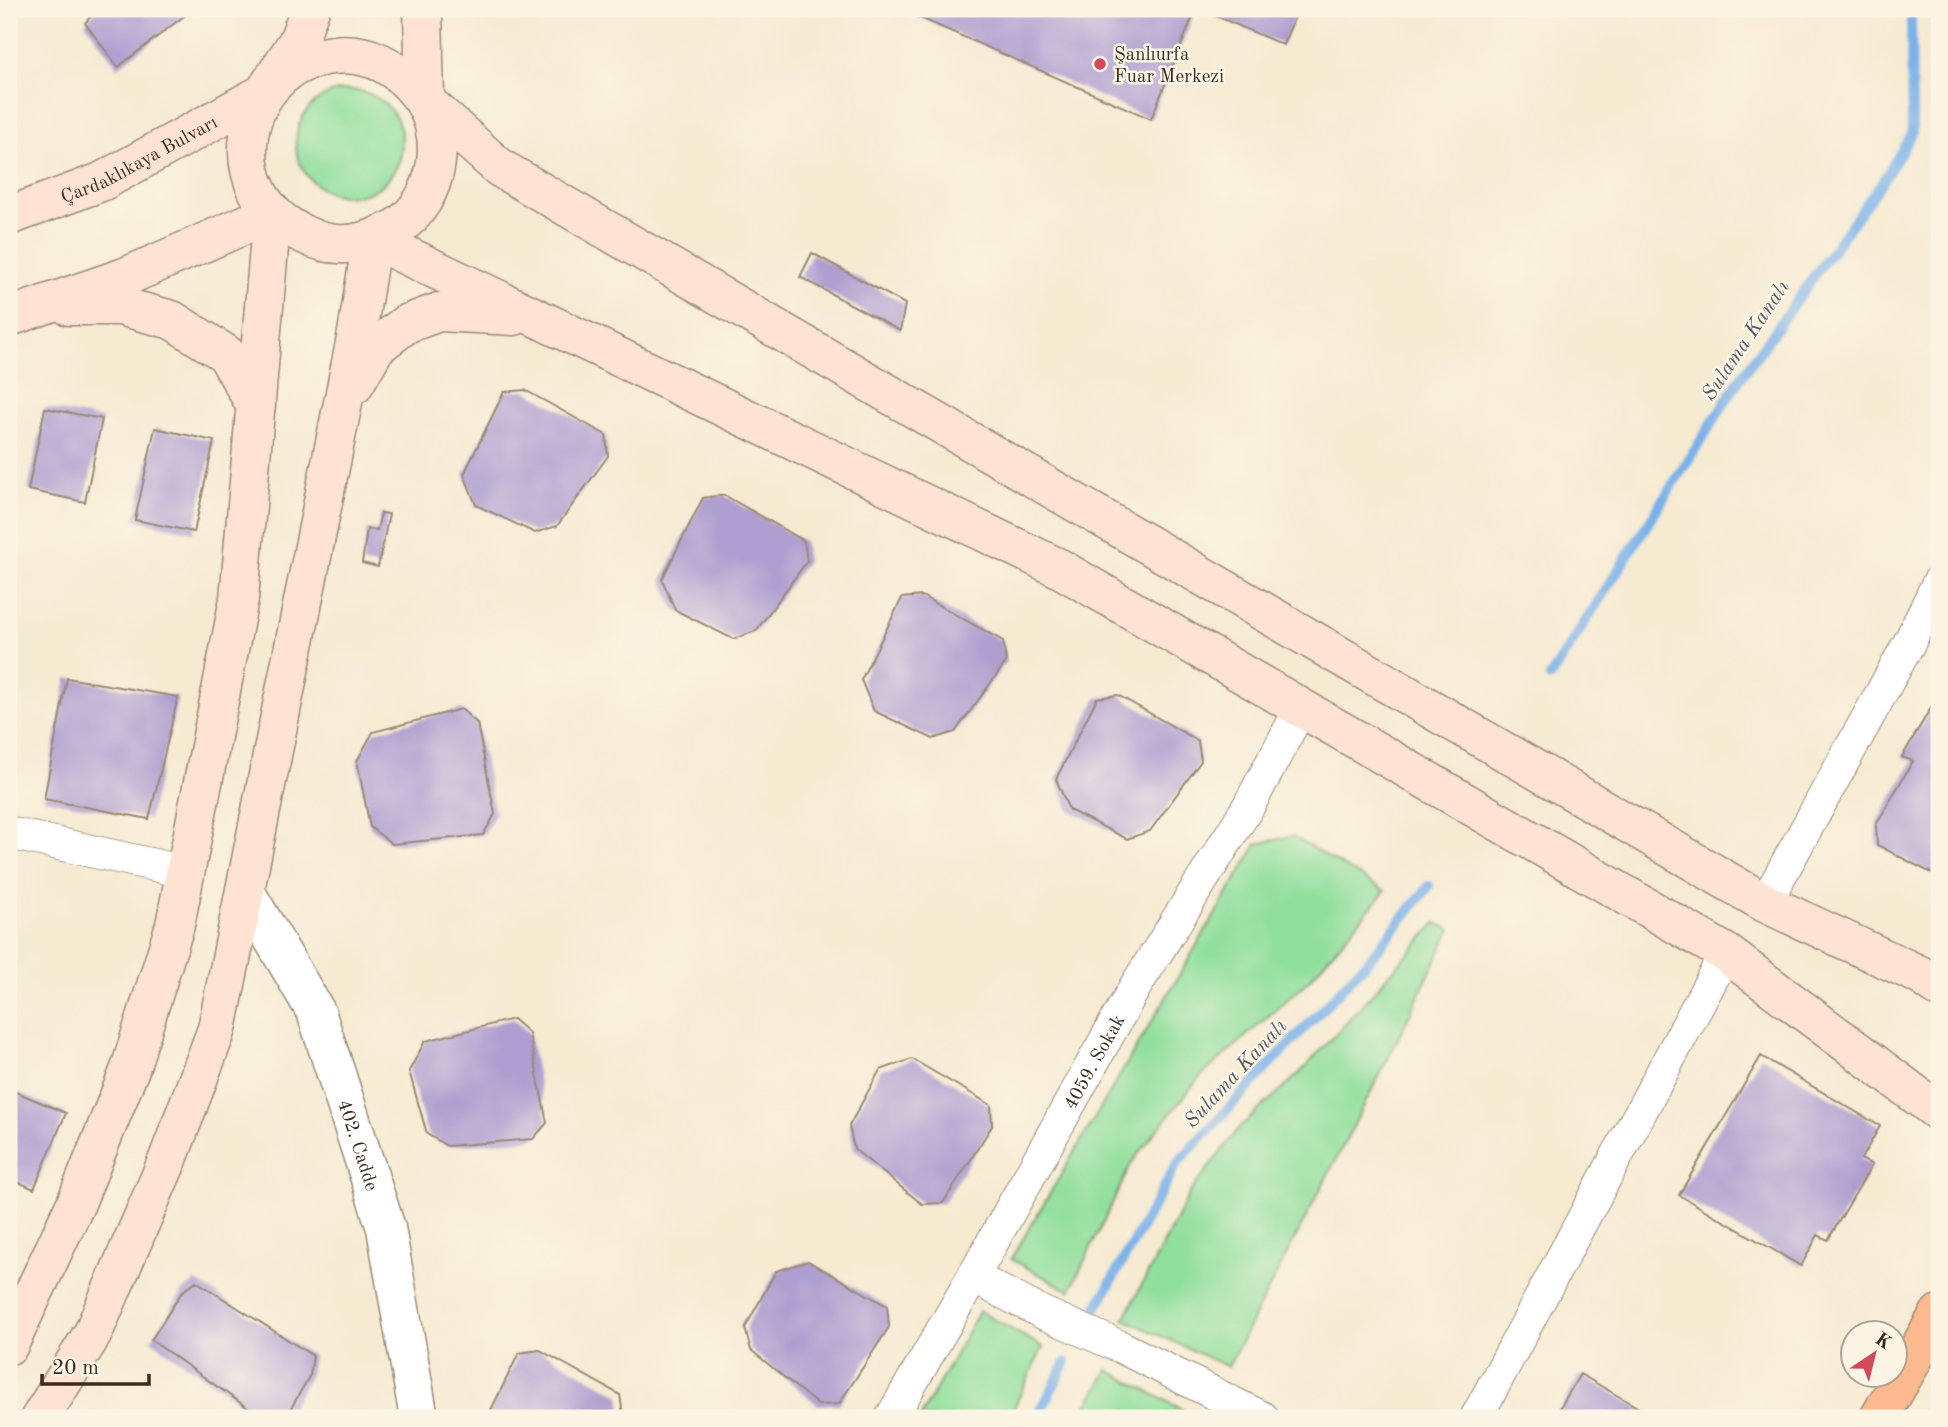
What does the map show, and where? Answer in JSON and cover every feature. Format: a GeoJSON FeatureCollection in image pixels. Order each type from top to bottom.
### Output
{"type":"FeatureCollection","features":[{"type":"Feature","properties":{"kind":"highway"},"geometry":{"type":"LineString","coordinates":[[1879,1418],[1939,1314]]}},
{"type":"Feature","properties":{"kind":"main road"},"geometry":{"type":"LineString","coordinates":[[310,9],[299,41],[264,93],[250,123],[247,155],[254,186],[272,213],[293,230],[318,241],[345,244],[372,239],[397,227],[418,207],[432,183],[438,156],[435,127],[425,101],[423,9]]}},
{"type":"Feature","properties":{"kind":"main road"},"geometry":{"type":"LineString","coordinates":[[264,93],[287,71],[315,57],[346,53],[377,60],[405,77],[425,101],[500,168],[1765,902],[1933,979]]}},
{"type":"Feature","properties":{"kind":"main road","name":"Çardaklıkaya Bulvarı"},"geometry":{"type":"LineString","coordinates":[[9,216],[101,182],[264,93]]}},
{"type":"Feature","properties":{"kind":"main road"},"geometry":{"type":"LineString","coordinates":[[26,311],[125,277],[272,213]]}},
{"type":"Feature","properties":{"kind":"main road"},"geometry":{"type":"LineString","coordinates":[[9,1345],[76,1203],[130,1069],[175,925],[239,600],[272,213]]}},
{"type":"Feature","properties":{"kind":"main road"},"geometry":{"type":"LineString","coordinates":[[372,239],[1059,568],[1726,953],[1939,1112]]}},
{"type":"Feature","properties":{"kind":"main road"},"geometry":{"type":"LineString","coordinates":[[40,1418],[93,1333],[168,1159],[217,1030],[343,405],[372,239]]}},
{"type":"Feature","properties":{"kind":"main road"},"geometry":{"type":"LineString","coordinates":[[26,311],[120,306],[172,320],[226,354],[256,405]]}},
{"type":"Feature","properties":{"kind":"main road"},"geometry":{"type":"LineString","coordinates":[[343,405],[376,347],[407,324],[439,312],[531,317]]}},
{"type":"Feature","properties":{"kind":"street"},"geometry":{"type":"LineString","coordinates":[[1765,902],[1909,643],[1939,581]]}},
{"type":"Feature","properties":{"kind":"street","name":"4059. Sokak"},"geometry":{"type":"LineString","coordinates":[[891,1418],[1135,987],[1248,807],[1301,708]]}},
{"type":"Feature","properties":{"kind":"street"},"geometry":{"type":"LineString","coordinates":[[9,833],[186,872]]}},
{"type":"Feature","properties":{"kind":"street","name":"402. Cadde"},"geometry":{"type":"LineString","coordinates":[[245,891],[316,1012],[386,1228],[419,1418]]}},
{"type":"Feature","properties":{"kind":"street"},"geometry":{"type":"LineString","coordinates":[[1476,1418],[1726,953]]}},
{"type":"Feature","properties":{"kind":"street"},"geometry":{"type":"LineString","coordinates":[[972,1278],[1121,1347],[1263,1418]]}},
{"type":"Feature","properties":{"kind":"green space"},"geometry":{"type":"Polygon","coordinates":[[[349,90],[369,94],[387,105],[398,123],[402,143],[398,163],[387,181],[369,192],[349,196],[329,192],[311,181],[300,163],[296,143],[300,123],[311,105],[329,94],[349,90]]]}},
{"type":"Feature","properties":{"kind":"green space"},"geometry":{"type":"Polygon","coordinates":[[[1292,836],[1385,891],[1308,981],[1198,1079],[1132,1162],[1070,1291],[1011,1259],[1257,844],[1292,836]]]}},
{"type":"Feature","properties":{"kind":"green space"},"geometry":{"type":"Polygon","coordinates":[[[1436,923],[1451,929],[1384,1067],[1228,1367],[1124,1319],[1191,1191],[1240,1127],[1302,1071],[1436,923]]]}},
{"type":"Feature","properties":{"kind":"green space"},"geometry":{"type":"Polygon","coordinates":[[[979,1311],[1043,1347],[1009,1418],[920,1418],[979,1311]]]}},
{"type":"Feature","properties":{"kind":"green space"},"geometry":{"type":"Polygon","coordinates":[[[1108,1370],[1198,1418],[1080,1418],[1108,1370]]]}},
{"type":"Feature","properties":{"kind":"building"},"geometry":{"type":"Polygon","coordinates":[[[97,9],[193,9],[118,67],[85,23],[97,9]]]}},
{"type":"Feature","properties":{"kind":"building","name":"Şanlıurfa Fuar Merkezi"},"geometry":{"type":"Polygon","coordinates":[[[900,9],[1196,9],[1151,119],[900,9]]]}},
{"type":"Feature","properties":{"kind":"building","name":"Şanlıurfa Fuar Merkezi"},"geometry":{"type":"Polygon","coordinates":[[[1200,9],[1298,9],[1283,45],[1200,9]]]}},
{"type":"Feature","properties":{"kind":"building"},"geometry":{"type":"Polygon","coordinates":[[[812,253],[905,304],[900,331],[800,277],[812,253]]]}},
{"type":"Feature","properties":{"kind":"building"},"geometry":{"type":"Polygon","coordinates":[[[525,390],[606,435],[608,456],[557,526],[535,533],[476,505],[464,474],[504,392],[525,390]]]}},
{"type":"Feature","properties":{"kind":"building"},"geometry":{"type":"Polygon","coordinates":[[[45,408],[102,419],[85,502],[28,490],[45,408]]]}},
{"type":"Feature","properties":{"kind":"building"},"geometry":{"type":"Polygon","coordinates":[[[155,428],[214,441],[194,532],[135,520],[155,428]]]}},
{"type":"Feature","properties":{"kind":"building"},"geometry":{"type":"Polygon","coordinates":[[[724,495],[804,541],[807,561],[756,631],[733,639],[675,610],[662,579],[703,498],[724,495]]]}},
{"type":"Feature","properties":{"kind":"building"},"geometry":{"type":"Polygon","coordinates":[[[381,513],[389,514],[378,567],[362,563],[367,529],[377,530],[381,513]]]}},
{"type":"Feature","properties":{"kind":"building"},"geometry":{"type":"Polygon","coordinates":[[[922,596],[1003,641],[1006,662],[955,732],[933,739],[874,711],[861,680],[902,598],[922,596]]]}},
{"type":"Feature","properties":{"kind":"building"},"geometry":{"type":"Polygon","coordinates":[[[67,678],[178,697],[149,819],[44,799],[67,678]]]}},
{"type":"Feature","properties":{"kind":"building"},"geometry":{"type":"Polygon","coordinates":[[[1939,694],[1939,877],[1877,845],[1876,825],[1913,761],[1902,757],[1939,694]]]}},
{"type":"Feature","properties":{"kind":"building"},"geometry":{"type":"Polygon","coordinates":[[[1118,695],[1198,741],[1201,761],[1150,831],[1127,839],[1069,810],[1056,779],[1097,698],[1118,695]]]}},
{"type":"Feature","properties":{"kind":"building"},"geometry":{"type":"Polygon","coordinates":[[[461,709],[477,723],[495,814],[483,835],[392,844],[370,827],[357,761],[373,732],[461,709]]]}},
{"type":"Feature","properties":{"kind":"building"},"geometry":{"type":"Polygon","coordinates":[[[513,1019],[529,1033],[547,1123],[533,1139],[447,1146],[427,1134],[409,1071],[425,1041],[513,1019]]]}},
{"type":"Feature","properties":{"kind":"building"},"geometry":{"type":"Polygon","coordinates":[[[1761,1056],[1880,1126],[1861,1159],[1872,1165],[1828,1240],[1818,1235],[1801,1266],[1679,1195],[1761,1056]]]}},
{"type":"Feature","properties":{"kind":"building"},"geometry":{"type":"Polygon","coordinates":[[[912,1059],[991,1105],[992,1126],[943,1203],[922,1204],[854,1149],[849,1126],[880,1070],[912,1059]]]}},
{"type":"Feature","properties":{"kind":"building"},"geometry":{"type":"Polygon","coordinates":[[[9,1089],[66,1113],[34,1189],[9,1178],[9,1089]]]}},
{"type":"Feature","properties":{"kind":"building"},"geometry":{"type":"Polygon","coordinates":[[[808,1261],[887,1306],[889,1327],[839,1404],[818,1405],[751,1350],[745,1328],[776,1271],[808,1261]]]}},
{"type":"Feature","properties":{"kind":"building"},"geometry":{"type":"Polygon","coordinates":[[[196,1281],[313,1356],[310,1375],[290,1410],[274,1418],[262,1418],[151,1340],[182,1292],[196,1281]]]}},
{"type":"Feature","properties":{"kind":"building"},"geometry":{"type":"Polygon","coordinates":[[[540,1350],[620,1395],[623,1415],[621,1418],[487,1418],[519,1353],[540,1350]]]}},
{"type":"Feature","properties":{"kind":"building"},"geometry":{"type":"Polygon","coordinates":[[[1580,1374],[1656,1418],[1554,1418],[1580,1374]]]}},
{"type":"Feature","properties":{"kind":"waterway","name":"Sulama Kanalı"},"geometry":{"type":"LineString","coordinates":[[1550,677],[1740,379],[1884,179],[1912,134],[1911,9]]}},
{"type":"Feature","properties":{"kind":"waterway","name":"Sulama Kanalı"},"geometry":{"type":"LineString","coordinates":[[1097,1307],[1178,1162],[1368,961],[1429,886]]}},
{"type":"Feature","properties":{"kind":"waterway","name":"Sulama Kanalı"},"geometry":{"type":"LineString","coordinates":[[1037,1418],[1066,1362]]}},
{"type":"Feature","properties":{"kind":"place","name":"Şanlıurfa Fuar Merkezi"},"geometry":{"type":"Point","coordinates":[1100,64]}}]}
